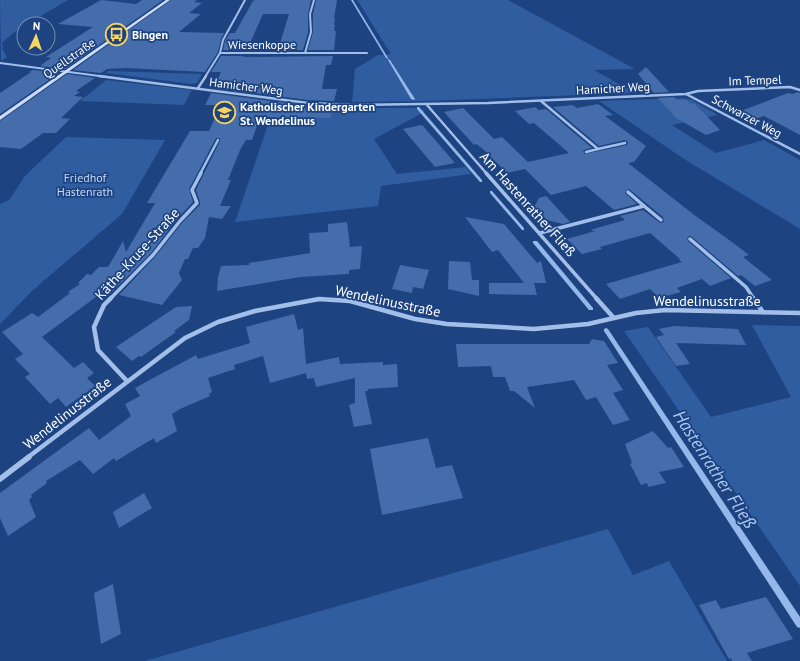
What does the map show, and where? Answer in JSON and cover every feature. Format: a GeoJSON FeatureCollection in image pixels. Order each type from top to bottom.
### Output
{"type":"FeatureCollection","features":[{"type":"Feature","properties":{"kind":"main road","name":"Quellstraße"},"geometry":{"type":"LineString","coordinates":[[0,118],[168,0]]}},
{"type":"Feature","properties":{"kind":"street"},"geometry":{"type":"LineString","coordinates":[[198,88],[220,53],[223,40],[245,0]]}},
{"type":"Feature","properties":{"kind":"street","name":"Wiesenkoppe"},"geometry":{"type":"LineString","coordinates":[[305,53],[311,32],[310,14],[314,0]]}},
{"type":"Feature","properties":{"kind":"street","name":"Wiesenkoppe"},"geometry":{"type":"LineString","coordinates":[[220,53],[367,53]]}},
{"type":"Feature","properties":{"kind":"street","name":"Hamicher Weg"},"geometry":{"type":"LineString","coordinates":[[0,63],[308,103],[348,106],[427,105],[686,94]]}},
{"type":"Feature","properties":{"kind":"street","name":"Im Tempel"},"geometry":{"type":"LineString","coordinates":[[686,94],[698,91],[790,87],[800,90]]}},
{"type":"Feature","properties":{"kind":"street","name":"Schwarzer Weg"},"geometry":{"type":"LineString","coordinates":[[686,94],[800,154]]}},
{"type":"Feature","properties":{"kind":"street"},"geometry":{"type":"LineString","coordinates":[[541,100],[598,149]]}},
{"type":"Feature","properties":{"kind":"street","name":"Am Hastenrather Fließ"},"geometry":{"type":"LineString","coordinates":[[427,105],[455,139],[614,318]]}},
{"type":"Feature","properties":{"kind":"street","name":"Käthe-Kruse-Straße"},"geometry":{"type":"LineString","coordinates":[[127,381],[98,350],[94,326],[104,305],[153,255],[180,221],[197,203],[192,190],[218,140]]}},
{"type":"Feature","properties":{"kind":"street"},"geometry":{"type":"LineString","coordinates":[[586,152],[625,143]]}},
{"type":"Feature","properties":{"kind":"street"},"geometry":{"type":"LineString","coordinates":[[628,192],[661,220]]}},
{"type":"Feature","properties":{"kind":"street"},"geometry":{"type":"LineString","coordinates":[[540,233],[644,206]]}},
{"type":"Feature","properties":{"kind":"street"},"geometry":{"type":"LineString","coordinates":[[690,239],[746,287],[763,312]]}},
{"type":"Feature","properties":{"kind":"street","name":"Wendelinusstraße"},"geometry":{"type":"LineString","coordinates":[[0,479],[185,338],[218,322],[255,311],[319,299],[350,301],[415,319],[447,324],[534,329],[588,324],[636,313],[666,310],[800,313]]}},
{"type":"Feature","properties":{"kind":"green space"},"geometry":{"type":"Polygon","coordinates":[[[0,0],[68,0],[41,16],[16,16],[16,31],[2,43],[3,50],[7,57],[1,61],[0,0]]]}},
{"type":"Feature","properties":{"kind":"green space"},"geometry":{"type":"Polygon","coordinates":[[[357,0],[508,0],[635,69],[594,70],[635,93],[426,101],[352,102],[355,69],[378,55],[391,54],[357,0]]]}},
{"type":"Feature","properties":{"kind":"green space"},"geometry":{"type":"Polygon","coordinates":[[[108,71],[202,74],[197,83],[191,84],[106,73],[108,71]]]}},
{"type":"Feature","properties":{"kind":"green space"},"geometry":{"type":"Polygon","coordinates":[[[106,80],[192,90],[184,105],[80,101],[106,80]]]}},
{"type":"Feature","properties":{"kind":"green space"},"geometry":{"type":"Polygon","coordinates":[[[684,98],[692,100],[718,115],[672,125],[716,153],[764,140],[800,160],[800,229],[684,159],[599,101],[684,98]]]}},
{"type":"Feature","properties":{"kind":"green space"},"geometry":{"type":"Polygon","coordinates":[[[281,102],[346,108],[416,108],[424,110],[424,112],[374,139],[397,174],[466,167],[471,174],[381,186],[378,206],[235,222],[275,104],[281,102]]]}},
{"type":"Feature","properties":{"kind":"green space","name":"Friedhof Hastenrath"},"geometry":{"type":"Polygon","coordinates":[[[66,137],[165,140],[122,214],[33,290],[0,324],[0,204],[9,200],[25,176],[66,137]]]}},
{"type":"Feature","properties":{"kind":"green space"},"geometry":{"type":"Polygon","coordinates":[[[752,325],[800,326],[800,586],[624,331],[648,327],[711,417],[791,397],[752,325]]]}},
{"type":"Feature","properties":{"kind":"green space"},"geometry":{"type":"Polygon","coordinates":[[[608,529],[633,575],[669,561],[727,661],[145,661],[608,529]]]}},
{"type":"Feature","properties":{"kind":"building"},"geometry":{"type":"Polygon","coordinates":[[[101,0],[136,4],[142,0],[163,0],[65,69],[40,66],[51,58],[46,57],[56,56],[56,51],[93,27],[58,24],[101,0]]]}},
{"type":"Feature","properties":{"kind":"building"},"geometry":{"type":"Polygon","coordinates":[[[171,0],[197,0],[194,2],[202,3],[189,13],[201,14],[179,32],[224,33],[218,52],[205,72],[126,68],[107,69],[101,73],[73,70],[171,0]]]}},
{"type":"Feature","properties":{"kind":"building"},"geometry":{"type":"Polygon","coordinates":[[[255,0],[311,0],[308,14],[308,32],[303,50],[278,50],[289,14],[263,14],[247,50],[223,50],[225,41],[230,33],[235,33],[255,0]]]}},
{"type":"Feature","properties":{"kind":"building"},"geometry":{"type":"Polygon","coordinates":[[[316,0],[337,0],[334,19],[334,31],[336,31],[334,50],[308,50],[313,32],[313,14],[316,0]]]}},
{"type":"Feature","properties":{"kind":"building"},"geometry":{"type":"Polygon","coordinates":[[[221,56],[333,56],[331,65],[326,65],[322,89],[337,89],[334,101],[308,100],[214,88],[221,72],[211,72],[221,56]]]}},
{"type":"Feature","properties":{"kind":"building"},"geometry":{"type":"Polygon","coordinates":[[[646,67],[669,92],[654,93],[638,74],[646,67]]]}},
{"type":"Feature","properties":{"kind":"building"},"geometry":{"type":"Polygon","coordinates":[[[33,70],[59,73],[0,114],[0,93],[33,70]]]}},
{"type":"Feature","properties":{"kind":"building"},"geometry":{"type":"Polygon","coordinates":[[[67,74],[95,78],[76,91],[80,92],[74,96],[83,97],[61,118],[70,119],[56,133],[43,133],[21,149],[0,147],[0,121],[67,74]]]}},
{"type":"Feature","properties":{"kind":"building"},"geometry":{"type":"Polygon","coordinates":[[[798,92],[800,93],[800,135],[764,116],[755,119],[741,111],[788,93],[792,94],[798,92]]]}},
{"type":"Feature","properties":{"kind":"building"},"geometry":{"type":"Polygon","coordinates":[[[211,93],[308,106],[333,107],[330,118],[260,117],[252,140],[246,140],[240,150],[228,180],[231,180],[220,206],[231,206],[222,219],[209,217],[205,238],[198,248],[193,248],[188,259],[185,259],[179,273],[182,280],[162,305],[119,295],[155,257],[182,223],[200,205],[196,190],[220,141],[220,138],[216,138],[189,189],[193,202],[177,219],[151,253],[111,293],[104,291],[42,337],[74,368],[83,362],[94,373],[87,378],[95,386],[66,407],[58,398],[50,404],[25,377],[30,374],[15,359],[23,354],[2,332],[32,313],[38,317],[70,293],[68,292],[80,284],[78,283],[87,274],[91,275],[99,267],[108,267],[123,241],[126,252],[155,203],[147,203],[190,131],[209,131],[221,105],[205,105],[211,93]]]}},
{"type":"Feature","properties":{"kind":"building"},"geometry":{"type":"Polygon","coordinates":[[[674,97],[677,100],[687,100],[690,104],[694,103],[720,130],[706,135],[676,118],[658,98],[674,97]]]}},
{"type":"Feature","properties":{"kind":"building"},"geometry":{"type":"Polygon","coordinates":[[[598,104],[613,115],[605,116],[646,146],[634,162],[628,163],[693,214],[749,255],[743,257],[772,280],[755,286],[741,275],[738,276],[689,236],[687,238],[688,241],[731,278],[710,286],[702,279],[677,288],[681,292],[659,298],[650,289],[620,299],[606,284],[682,262],[650,233],[600,247],[602,249],[582,254],[567,239],[595,231],[590,230],[625,220],[620,216],[643,210],[660,223],[664,222],[663,217],[629,189],[626,190],[625,193],[637,204],[614,210],[586,186],[551,195],[525,169],[507,173],[482,148],[476,144],[474,145],[444,112],[463,108],[494,139],[502,137],[528,162],[569,153],[534,123],[529,124],[515,111],[535,107],[539,110],[546,109],[592,148],[584,150],[583,152],[585,154],[627,145],[628,142],[625,140],[599,146],[553,107],[573,105],[577,108],[598,104]]]}},
{"type":"Feature","properties":{"kind":"building"},"geometry":{"type":"Polygon","coordinates":[[[421,125],[455,163],[435,167],[403,129],[421,125]]]}},
{"type":"Feature","properties":{"kind":"building"},"geometry":{"type":"Polygon","coordinates":[[[546,196],[570,222],[563,224],[547,220],[534,207],[539,198],[546,196]]]}},
{"type":"Feature","properties":{"kind":"building"},"geometry":{"type":"Polygon","coordinates":[[[465,217],[504,224],[537,263],[541,261],[546,283],[534,283],[537,295],[489,294],[489,283],[524,283],[498,250],[492,252],[465,217]]]}},
{"type":"Feature","properties":{"kind":"building"},"geometry":{"type":"Polygon","coordinates":[[[347,222],[350,247],[362,246],[360,269],[349,270],[349,274],[300,277],[217,291],[218,277],[221,266],[249,265],[249,263],[310,253],[309,233],[328,232],[328,224],[347,222]]]}},
{"type":"Feature","properties":{"kind":"building"},"geometry":{"type":"Polygon","coordinates":[[[449,261],[470,262],[472,280],[479,280],[479,296],[448,289],[449,261]]]}},
{"type":"Feature","properties":{"kind":"building"},"geometry":{"type":"Polygon","coordinates":[[[400,265],[429,270],[423,289],[413,287],[412,293],[392,289],[400,265]]]}},
{"type":"Feature","properties":{"kind":"building"},"geometry":{"type":"Polygon","coordinates":[[[192,306],[189,320],[174,331],[176,332],[141,357],[139,356],[132,361],[116,347],[176,307],[192,306]]]}},
{"type":"Feature","properties":{"kind":"building"},"geometry":{"type":"Polygon","coordinates":[[[294,314],[298,330],[303,328],[306,364],[339,357],[340,364],[383,362],[383,365],[397,364],[398,387],[368,389],[368,391],[365,391],[372,424],[354,427],[349,405],[355,403],[355,378],[316,387],[314,378],[307,379],[306,373],[270,383],[263,356],[234,365],[235,369],[208,378],[212,392],[209,394],[210,396],[172,414],[177,431],[156,443],[154,438],[116,461],[114,458],[93,474],[80,460],[46,481],[47,483],[31,495],[32,497],[29,500],[36,517],[8,536],[0,518],[0,493],[89,428],[99,440],[131,416],[125,404],[140,396],[135,388],[196,355],[198,359],[250,343],[246,327],[294,314]]]}},
{"type":"Feature","properties":{"kind":"building"},"geometry":{"type":"Polygon","coordinates":[[[674,326],[738,329],[746,345],[676,343],[690,364],[676,366],[656,337],[664,335],[659,329],[674,326]]]}},
{"type":"Feature","properties":{"kind":"building"},"geometry":{"type":"Polygon","coordinates":[[[592,339],[604,341],[618,363],[607,365],[623,390],[613,393],[630,420],[613,425],[596,397],[586,400],[574,380],[527,387],[535,408],[514,391],[510,391],[505,377],[493,377],[491,366],[458,367],[456,344],[589,344],[592,339]]]}},
{"type":"Feature","properties":{"kind":"building"},"geometry":{"type":"Polygon","coordinates":[[[653,431],[668,448],[671,447],[684,467],[659,472],[666,483],[648,487],[647,483],[641,485],[630,464],[632,463],[625,444],[653,431]]]}},
{"type":"Feature","properties":{"kind":"building"},"geometry":{"type":"Polygon","coordinates":[[[428,438],[436,468],[452,465],[463,498],[382,515],[370,449],[428,438]]]}},
{"type":"Feature","properties":{"kind":"building"},"geometry":{"type":"Polygon","coordinates":[[[144,493],[152,508],[119,528],[113,512],[144,493]]]}},
{"type":"Feature","properties":{"kind":"building"},"geometry":{"type":"Polygon","coordinates":[[[113,584],[121,634],[101,644],[94,593],[113,584]]]}},
{"type":"Feature","properties":{"kind":"building"},"geometry":{"type":"Polygon","coordinates":[[[766,597],[793,639],[747,653],[752,661],[732,661],[731,658],[729,659],[699,605],[716,600],[721,609],[766,597]]]}},
{"type":"Feature","properties":{"kind":"waterway","name":"Hastenrather Fließ"},"geometry":{"type":"LineString","coordinates":[[352,0],[387,58]]}},
{"type":"Feature","properties":{"kind":"waterway","name":"Hastenrather Fließ"},"geometry":{"type":"LineString","coordinates":[[389,60],[413,99]]}},
{"type":"Feature","properties":{"kind":"waterway","name":"Hastenrather Fließ"},"geometry":{"type":"LineString","coordinates":[[418,108],[481,181]]}},
{"type":"Feature","properties":{"kind":"waterway","name":"Hastenrather Fließ"},"geometry":{"type":"LineString","coordinates":[[491,192],[523,229]]}},
{"type":"Feature","properties":{"kind":"waterway","name":"Hastenrather Fließ"},"geometry":{"type":"LineString","coordinates":[[535,242],[591,309]]}},
{"type":"Feature","properties":{"kind":"waterway","name":"Hastenrather Fließ"},"geometry":{"type":"LineString","coordinates":[[606,330],[800,624]]}},
{"type":"Feature","properties":{"kind":"place","name":"Bingen"},"geometry":{"type":"Point","coordinates":[116,34]}},
{"type":"Feature","properties":{"kind":"place","name":"Katholischer Kindergarten St. Wendelinus"},"geometry":{"type":"Point","coordinates":[225,113]}}]}
